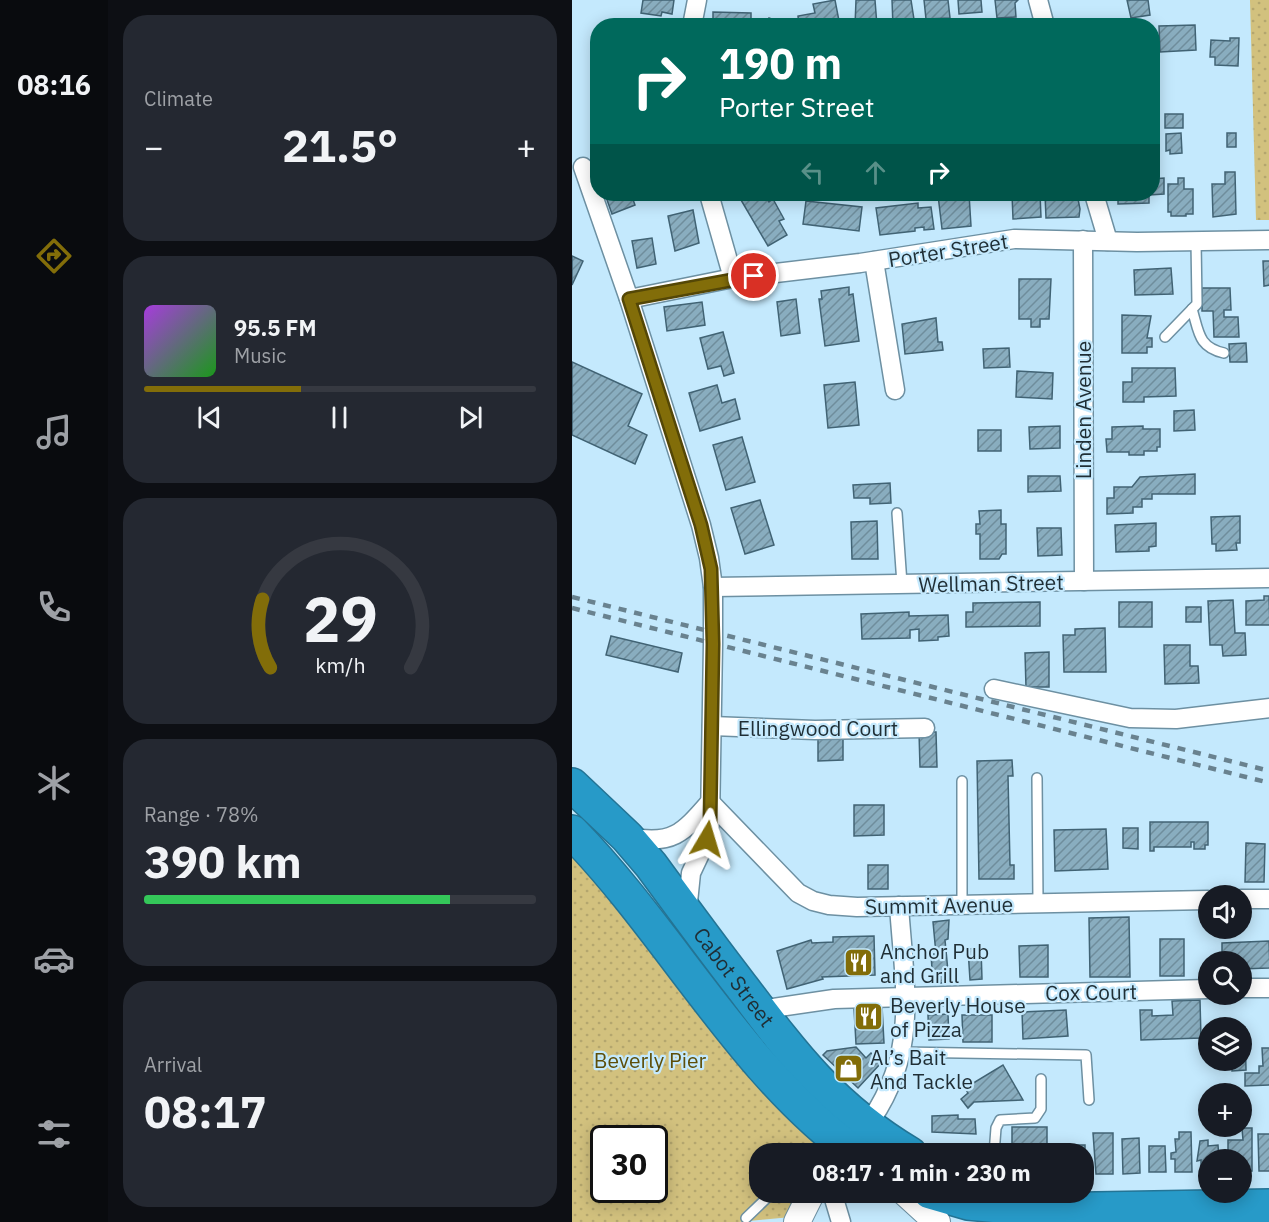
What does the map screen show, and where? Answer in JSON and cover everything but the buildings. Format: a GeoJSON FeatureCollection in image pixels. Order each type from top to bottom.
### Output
{"type":"FeatureCollection","features":[{"type":"Feature","properties":{"kind":"highway","name":"Cabot Street"},"geometry":{"type":"LineString","coordinates":[[572,785],[627,837],[801,1065],[844,1109],[853,1143]]}},
{"type":"Feature","properties":{"kind":"highway","name":"Cabot Street"},"geometry":{"type":"LineString","coordinates":[[572,832],[621,886],[771,1076],[819,1123],[849,1143]]}},
{"type":"Feature","properties":{"kind":"highway"},"geometry":{"type":"LineString","coordinates":[[989,1203],[1065,1210],[1270,1206]]}},
{"type":"Feature","properties":{"kind":"main road"},"geometry":{"type":"LineString","coordinates":[[797,1222],[806,1203]]}},
{"type":"Feature","properties":{"kind":"main road"},"geometry":{"type":"LineString","coordinates":[[916,1203],[938,1222]]}},
{"type":"Feature","properties":{"kind":"street"},"geometry":{"type":"LineString","coordinates":[[693,18],[696,0]]}},
{"type":"Feature","properties":{"kind":"street"},"geometry":{"type":"LineString","coordinates":[[1038,0],[1043,18]]}},
{"type":"Feature","properties":{"kind":"street"},"geometry":{"type":"LineString","coordinates":[[577,167],[590,200]]}},
{"type":"Feature","properties":{"kind":"street"},"geometry":{"type":"LineString","coordinates":[[590,201],[629,299],[701,525],[713,587],[710,802],[707,839],[691,873],[687,914]]}},
{"type":"Feature","properties":{"kind":"street"},"geometry":{"type":"LineString","coordinates":[[711,201],[733,278]]}},
{"type":"Feature","properties":{"kind":"street"},"geometry":{"type":"LineString","coordinates":[[1096,201],[1108,241]]}},
{"type":"Feature","properties":{"kind":"street","name":"Porter Street"},"geometry":{"type":"LineString","coordinates":[[629,299],[733,278],[874,261],[1014,239],[1270,240]]}},
{"type":"Feature","properties":{"kind":"street","name":"Linden Avenue"},"geometry":{"type":"LineString","coordinates":[[1083,240],[1084,581]]}},
{"type":"Feature","properties":{"kind":"street"},"geometry":{"type":"LineString","coordinates":[[874,261],[895,390]]}},
{"type":"Feature","properties":{"kind":"street","name":"Wellman Street"},"geometry":{"type":"LineString","coordinates":[[713,587],[1270,578]]}},
{"type":"Feature","properties":{"kind":"street"},"geometry":{"type":"LineString","coordinates":[[994,689],[1130,718],[1152,720],[1270,708]]}},
{"type":"Feature","properties":{"kind":"street","name":"Ellingwood Court"},"geometry":{"type":"LineString","coordinates":[[712,726],[815,730],[925,728]]}},
{"type":"Feature","properties":{"kind":"street"},"geometry":{"type":"LineString","coordinates":[[627,837],[647,841],[664,840],[691,825],[710,802]]}},
{"type":"Feature","properties":{"kind":"street","name":"Summit Avenue"},"geometry":{"type":"LineString","coordinates":[[710,802],[784,880],[813,901],[829,905],[899,906],[1198,900]]}},
{"type":"Feature","properties":{"kind":"street"},"geometry":{"type":"LineString","coordinates":[[1252,899],[1270,899]]}},
{"type":"Feature","properties":{"kind":"street"},"geometry":{"type":"LineString","coordinates":[[856,1143],[893,1083],[902,1052],[906,1022],[899,906]]}},
{"type":"Feature","properties":{"kind":"street"},"geometry":{"type":"LineString","coordinates":[[1252,988],[1270,988]]}},
{"type":"Feature","properties":{"kind":"street","name":"Cox Court"},"geometry":{"type":"LineString","coordinates":[[759,1010],[834,999],[1198,989]]}},
{"type":"Feature","properties":{"kind":"street"},"geometry":{"type":"LineString","coordinates":[[835,1203],[841,1222]]}},
{"type":"Feature","properties":{"kind":"lane"},"geometry":{"type":"LineString","coordinates":[[1165,337],[1197,304],[1196,241]]}},
{"type":"Feature","properties":{"kind":"lane"},"geometry":{"type":"LineString","coordinates":[[1192,309],[1202,341],[1209,349],[1224,352]]}},
{"type":"Feature","properties":{"kind":"lane"},"geometry":{"type":"LineString","coordinates":[[897,513],[902,584]]}},
{"type":"Feature","properties":{"kind":"lane"},"geometry":{"type":"LineString","coordinates":[[1037,778],[1038,902]]}},
{"type":"Feature","properties":{"kind":"lane"},"geometry":{"type":"LineString","coordinates":[[962,781],[962,904]]}},
{"type":"Feature","properties":{"kind":"lane"},"geometry":{"type":"LineString","coordinates":[[902,1052],[1086,1055],[1089,1100]]}},
{"type":"Feature","properties":{"kind":"lane"},"geometry":{"type":"LineString","coordinates":[[995,1143],[996,1128],[1000,1120],[1035,1118],[1041,1109],[1041,1079]]}},
{"type":"Feature","properties":{"kind":"lane"},"geometry":{"type":"LineString","coordinates":[[746,1218],[762,1203]]}},
{"type":"Feature","properties":{"kind":"green space"},"geometry":{"type":"Polygon","coordinates":[[[1250,0],[1269,0],[1269,220],[1256,220],[1250,0]]]}},
{"type":"Feature","properties":{"kind":"green space","name":"Beverly Pier"},"geometry":{"type":"Polygon","coordinates":[[[572,850],[615,896],[820,1143],[749,1143],[749,1203],[799,1203],[791,1217],[739,1222],[572,1222],[572,850]]]}},
{"type":"Feature","properties":{"kind":"railway"},"geometry":{"type":"LineString","coordinates":[[572,597],[1270,771]]}},
{"type":"Feature","properties":{"kind":"railway"},"geometry":{"type":"LineString","coordinates":[[572,608],[1270,783]]}},
{"type":"Feature","properties":{"kind":"place","name":"Anchor Pub and Grill"},"geometry":{"type":"Point","coordinates":[859,963]}},
{"type":"Feature","properties":{"kind":"place","name":"Beverly House of Pizza"},"geometry":{"type":"Point","coordinates":[869,1017]}},
{"type":"Feature","properties":{"kind":"place","name":"Al’s Bait And Tackle"},"geometry":{"type":"Point","coordinates":[849,1069]}},
{"type":"Feature","properties":{"kind":"route"},"geometry":{"type":"LineString","coordinates":[[707,839],[710,822],[713,644],[711,569],[701,525],[629,299],[733,278],[754,276]]}}]}
